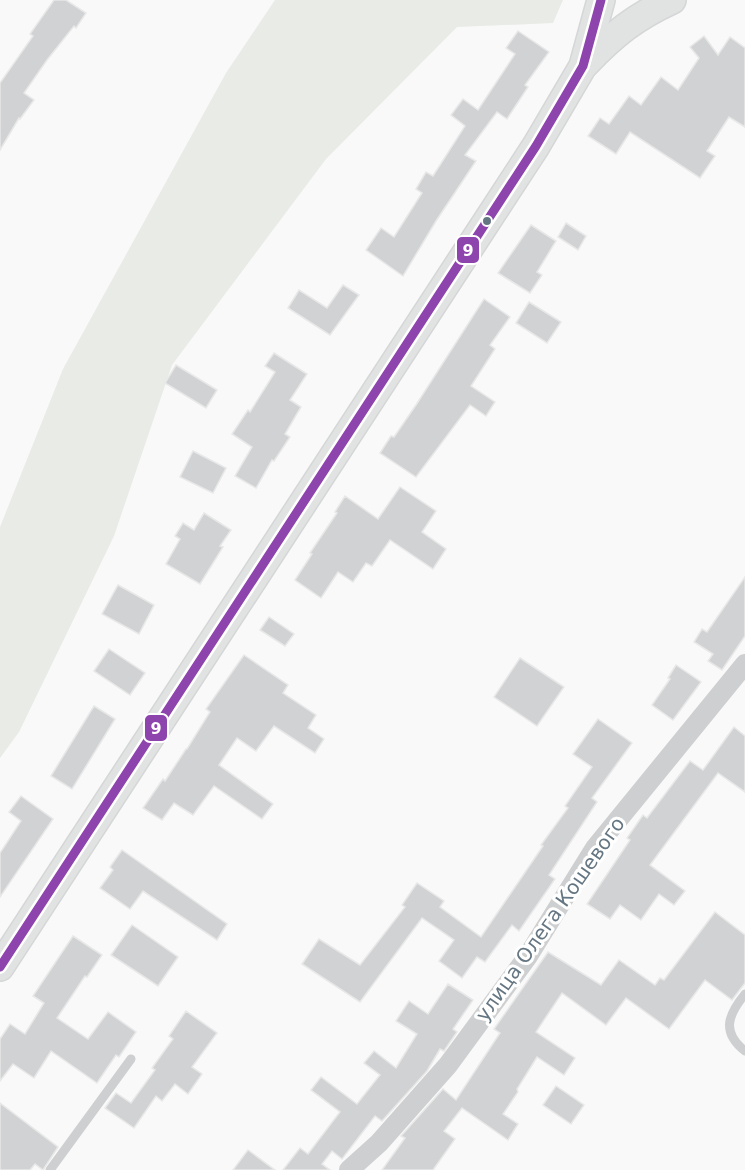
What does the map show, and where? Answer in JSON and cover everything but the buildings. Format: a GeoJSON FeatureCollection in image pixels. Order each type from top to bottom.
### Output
{"type":"FeatureCollection","features":[{"type":"Feature","properties":{"kind":"street"},"geometry":{"type":"LineString","coordinates":[[583,66],[601,0]]}},
{"type":"Feature","properties":{"kind":"street"},"geometry":{"type":"LineString","coordinates":[[0,967],[536,146],[583,66],[612,36],[645,12],[672,0]]}},
{"type":"Feature","properties":{"kind":"street","name":"улица Олега Кошевого"},"geometry":{"type":"LineString","coordinates":[[350,1170],[379,1143],[448,1065],[528,956],[595,848],[745,664]]}},
{"type":"Feature","properties":{"kind":"lane"},"geometry":{"type":"LineString","coordinates":[[745,994],[734,1008],[729,1021],[730,1036],[745,1051]]}},
{"type":"Feature","properties":{"kind":"lane"},"geometry":{"type":"LineString","coordinates":[[50,1170],[131,1059]]}},
{"type":"Feature","properties":{"kind":"shaded area"},"geometry":{"type":"Polygon","coordinates":[[[275,0],[563,0],[553,23],[457,27],[326,159],[172,365],[114,536],[19,732],[0,758],[0,527],[63,369],[226,73],[275,0]]]}},
{"type":"Feature","properties":{"kind":"transit line","name":"9"},"geometry":{"type":"LineString","coordinates":[[0,967],[536,146],[583,66],[601,0]]}}]}
